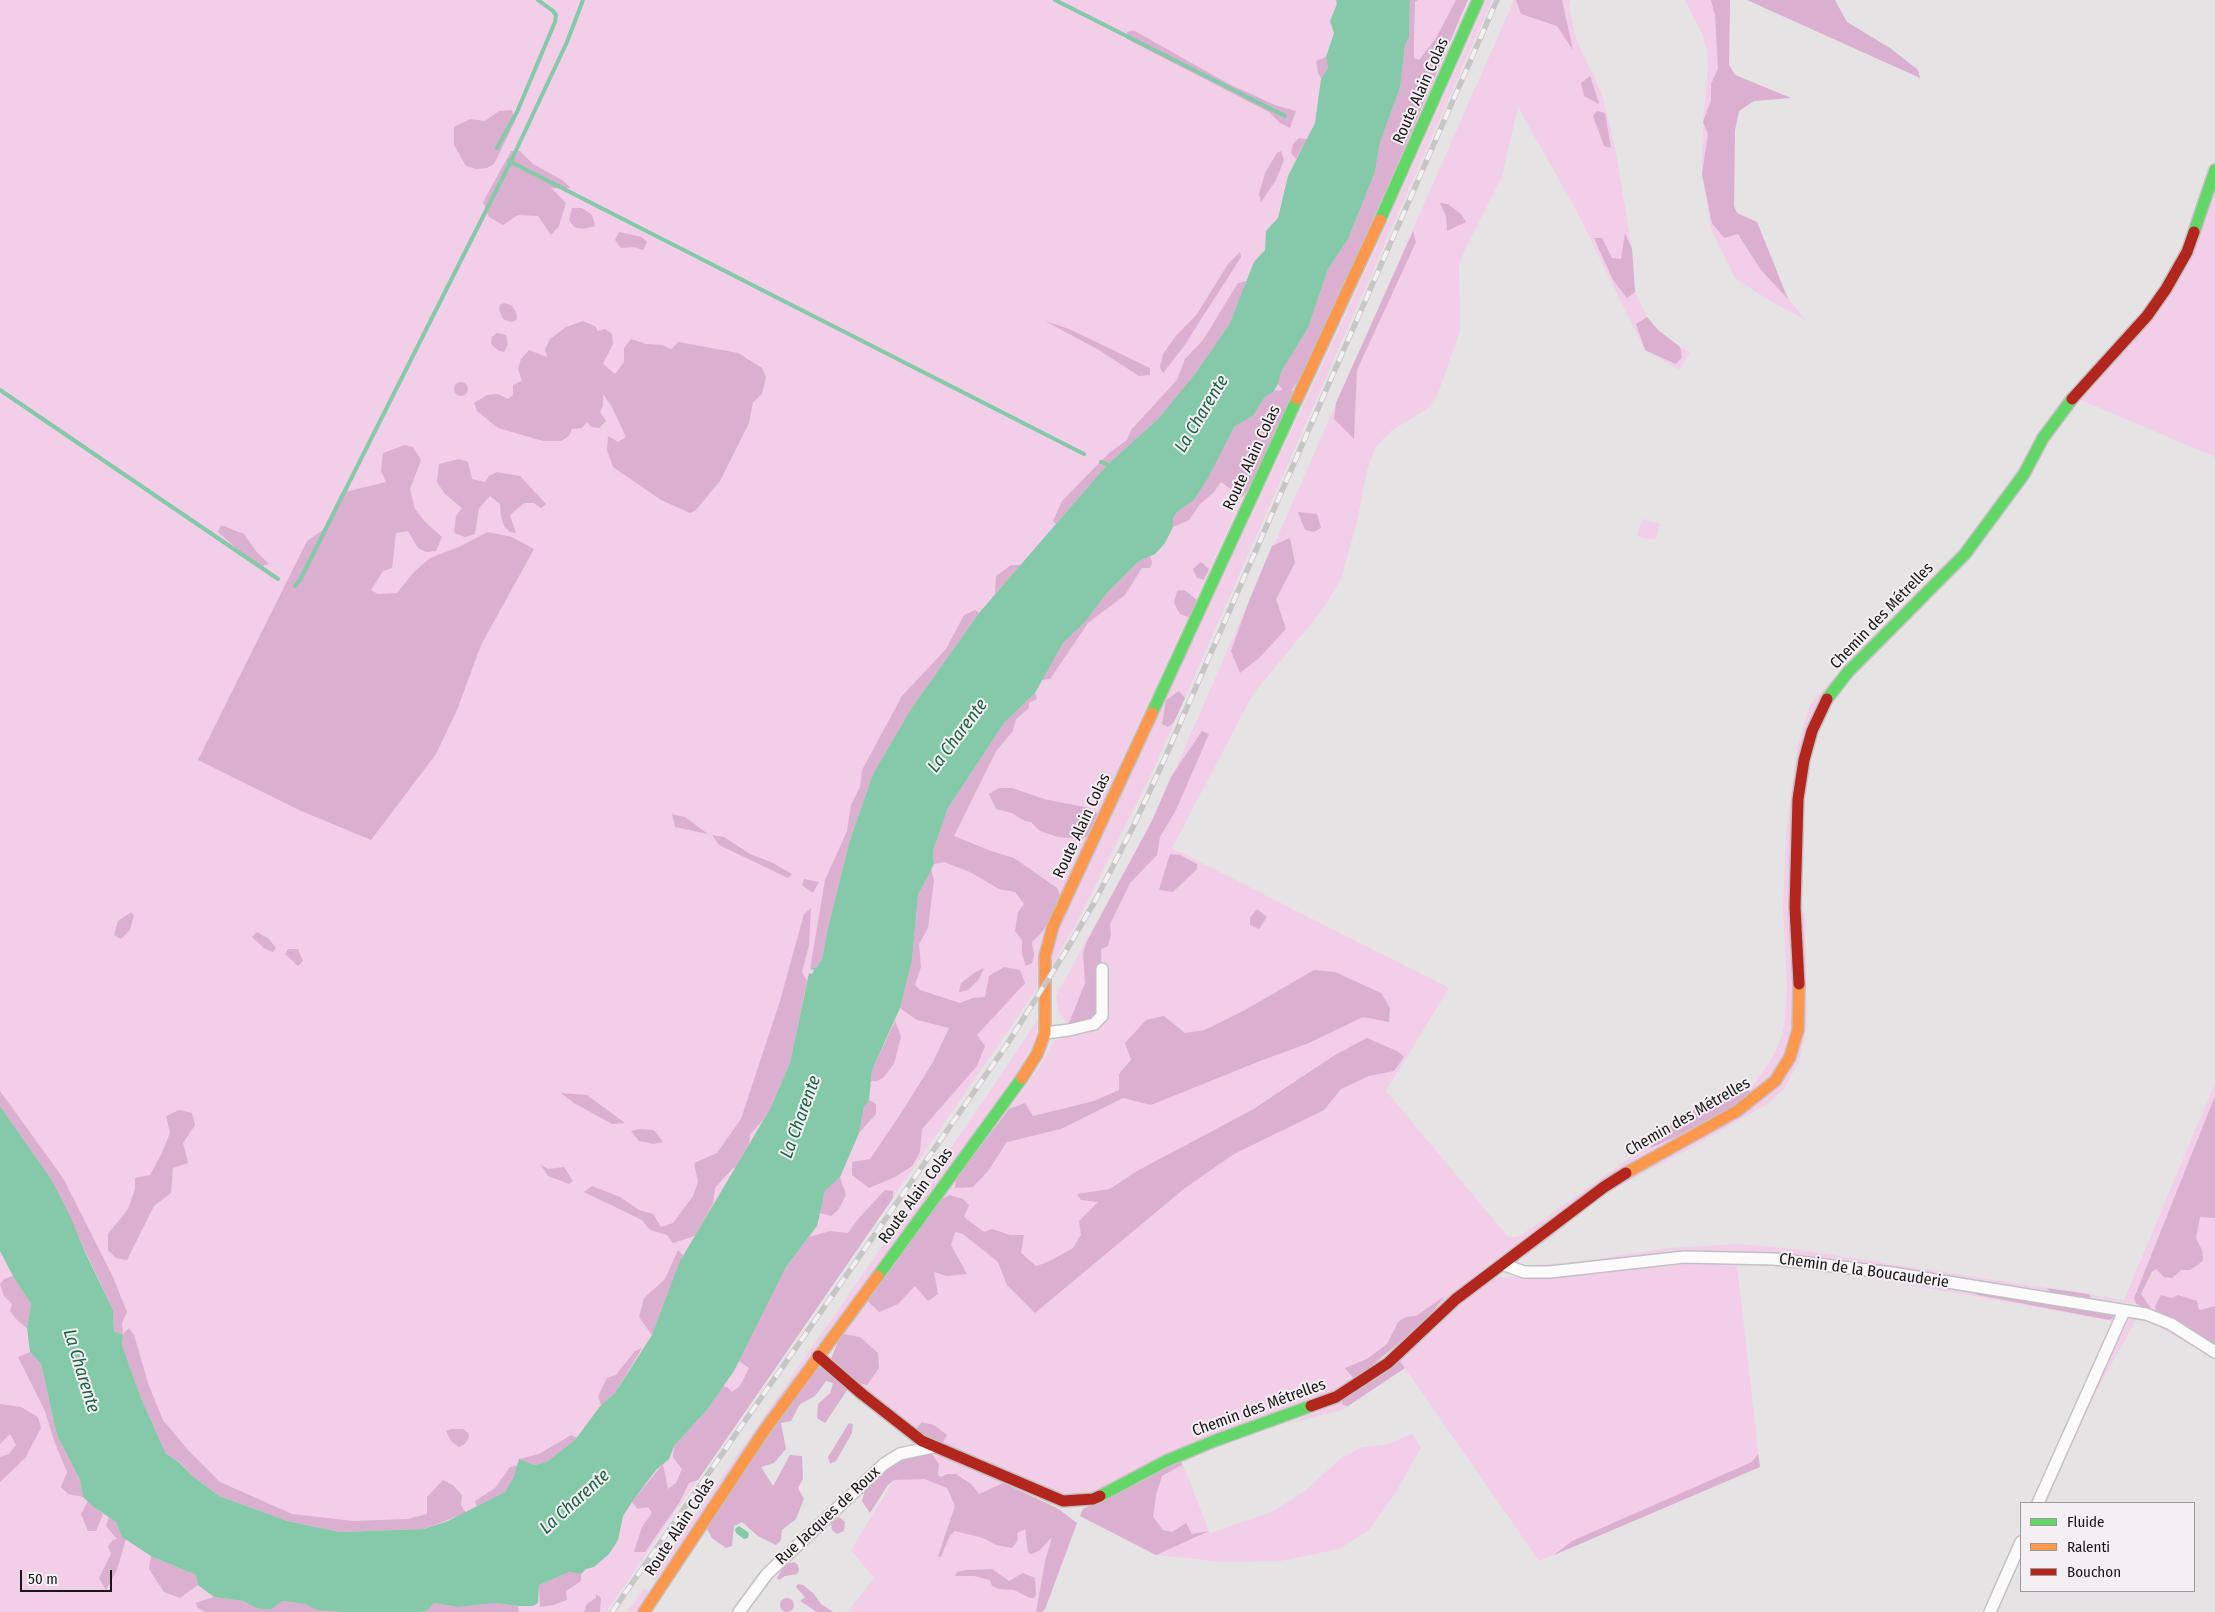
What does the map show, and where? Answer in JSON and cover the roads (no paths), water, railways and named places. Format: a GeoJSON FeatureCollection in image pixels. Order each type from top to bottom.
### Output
{"type":"FeatureCollection","features":[{"type":"Feature","properties":{"kind":"street","name":"Route Alain Colas"},"geometry":{"type":"LineString","coordinates":[[644,1612],[744,1460],[1019,1082],[1037,1054],[1045,1033],[1045,956],[1053,926],[1416,142],[1478,0]]}},
{"type":"Feature","properties":{"kind":"street","name":"Chemin des Métrelles"},"geometry":{"type":"LineString","coordinates":[[818,1356],[915,1437],[934,1447],[1063,1501],[1093,1499],[1112,1491],[1166,1461],[1214,1441],[1336,1397],[1388,1363],[1456,1299],[1604,1187],[1644,1161],[1737,1111],[1761,1094],[1775,1080],[1790,1057],[1798,1030],[1800,1005],[1795,907],[1795,858],[1798,799],[1804,760],[1812,731],[1826,701],[1848,672],[1966,554],[2024,474],[2043,438],[2067,405],[2152,309],[2187,252],[2215,170]]}},
{"type":"Feature","properties":{"kind":"street"},"geometry":{"type":"LineString","coordinates":[[1045,1033],[1070,1030],[1094,1024],[1102,1016],[1102,970]]}},
{"type":"Feature","properties":{"kind":"street","name":"Chemin de la Boucauderie"},"geometry":{"type":"LineString","coordinates":[[1502,1264],[1524,1272],[1550,1272],[1684,1257],[1774,1258],[1892,1273],[2146,1314],[2171,1324],[2215,1352]]}},
{"type":"Feature","properties":{"kind":"street"},"geometry":{"type":"LineString","coordinates":[[2038,1502],[2124,1311]]}},
{"type":"Feature","properties":{"kind":"street","name":"Rue Jacques de Roux"},"geometry":{"type":"LineString","coordinates":[[739,1612],[767,1574],[884,1464],[900,1454],[934,1447]]}},
{"type":"Feature","properties":{"kind":"street"},"geometry":{"type":"LineString","coordinates":[[1990,1612],[2020,1544]]}},
{"type":"Feature","properties":{"kind":"water","name":"La Charente"},"geometry":{"type":"Polygon","coordinates":[[[1336,0],[1410,0],[1409,37],[1405,45],[1400,88],[1380,142],[1375,172],[1348,239],[1328,269],[1308,328],[1281,372],[1274,391],[1264,398],[1253,416],[1235,426],[1207,480],[1194,500],[1177,512],[1173,518],[1173,527],[1165,543],[1155,554],[1139,561],[1106,594],[1085,622],[1063,643],[1035,693],[1004,723],[948,808],[933,851],[934,864],[918,895],[912,960],[900,1008],[872,1070],[869,1100],[864,1107],[859,1133],[840,1177],[825,1191],[817,1226],[786,1267],[734,1371],[706,1411],[674,1446],[669,1459],[656,1470],[632,1502],[623,1516],[618,1540],[609,1554],[594,1567],[586,1569],[581,1574],[569,1572],[539,1585],[538,1603],[533,1606],[496,1603],[458,1607],[434,1603],[427,1611],[420,1612],[342,1612],[317,1610],[305,1604],[283,1601],[270,1610],[256,1608],[243,1601],[214,1597],[198,1585],[196,1575],[151,1556],[122,1537],[116,1522],[83,1497],[80,1480],[57,1435],[41,1364],[30,1352],[27,1328],[31,1304],[0,1251],[0,1106],[51,1179],[69,1214],[113,1310],[114,1331],[123,1335],[122,1345],[141,1398],[166,1454],[179,1462],[191,1475],[219,1496],[287,1521],[340,1532],[424,1529],[448,1521],[505,1492],[514,1477],[519,1459],[535,1465],[547,1462],[575,1440],[601,1405],[615,1393],[652,1335],[680,1261],[770,1109],[790,1063],[809,973],[812,974],[814,970],[810,969],[817,967],[822,959],[850,840],[873,774],[911,709],[979,613],[1107,465],[1158,419],[1195,374],[1230,323],[1254,262],[1265,250],[1266,231],[1278,218],[1288,176],[1315,123],[1321,79],[1328,68],[1326,57],[1334,33],[1330,21],[1337,4],[1336,0]]]}},
{"type":"Feature","properties":{"kind":"water"},"geometry":{"type":"Polygon","coordinates":[[[739,1526],[749,1533],[748,1538],[744,1539],[736,1533],[735,1529],[739,1526]]]}},
{"type":"Feature","properties":{"kind":"waterway"},"geometry":{"type":"LineString","coordinates":[[497,148],[517,112],[555,22],[556,15],[553,11],[538,0]]}},
{"type":"Feature","properties":{"kind":"waterway"},"geometry":{"type":"LineString","coordinates":[[295,586],[300,580],[511,161],[567,42],[583,0]]}},
{"type":"Feature","properties":{"kind":"waterway"},"geometry":{"type":"LineString","coordinates":[[1055,0],[1285,116]]}},
{"type":"Feature","properties":{"kind":"waterway"},"geometry":{"type":"LineString","coordinates":[[509,161],[1084,454]]}},
{"type":"Feature","properties":{"kind":"waterway"},"geometry":{"type":"LineString","coordinates":[[0,390],[278,579]]}},
{"type":"Feature","properties":{"kind":"waterway"},"geometry":{"type":"LineString","coordinates":[[1101,462],[1111,466]]}},
{"type":"Feature","properties":{"kind":"railway"},"geometry":{"type":"LineString","coordinates":[[612,1612],[1008,1043],[1094,903],[1133,827],[1164,760],[1497,0]]}}]}
